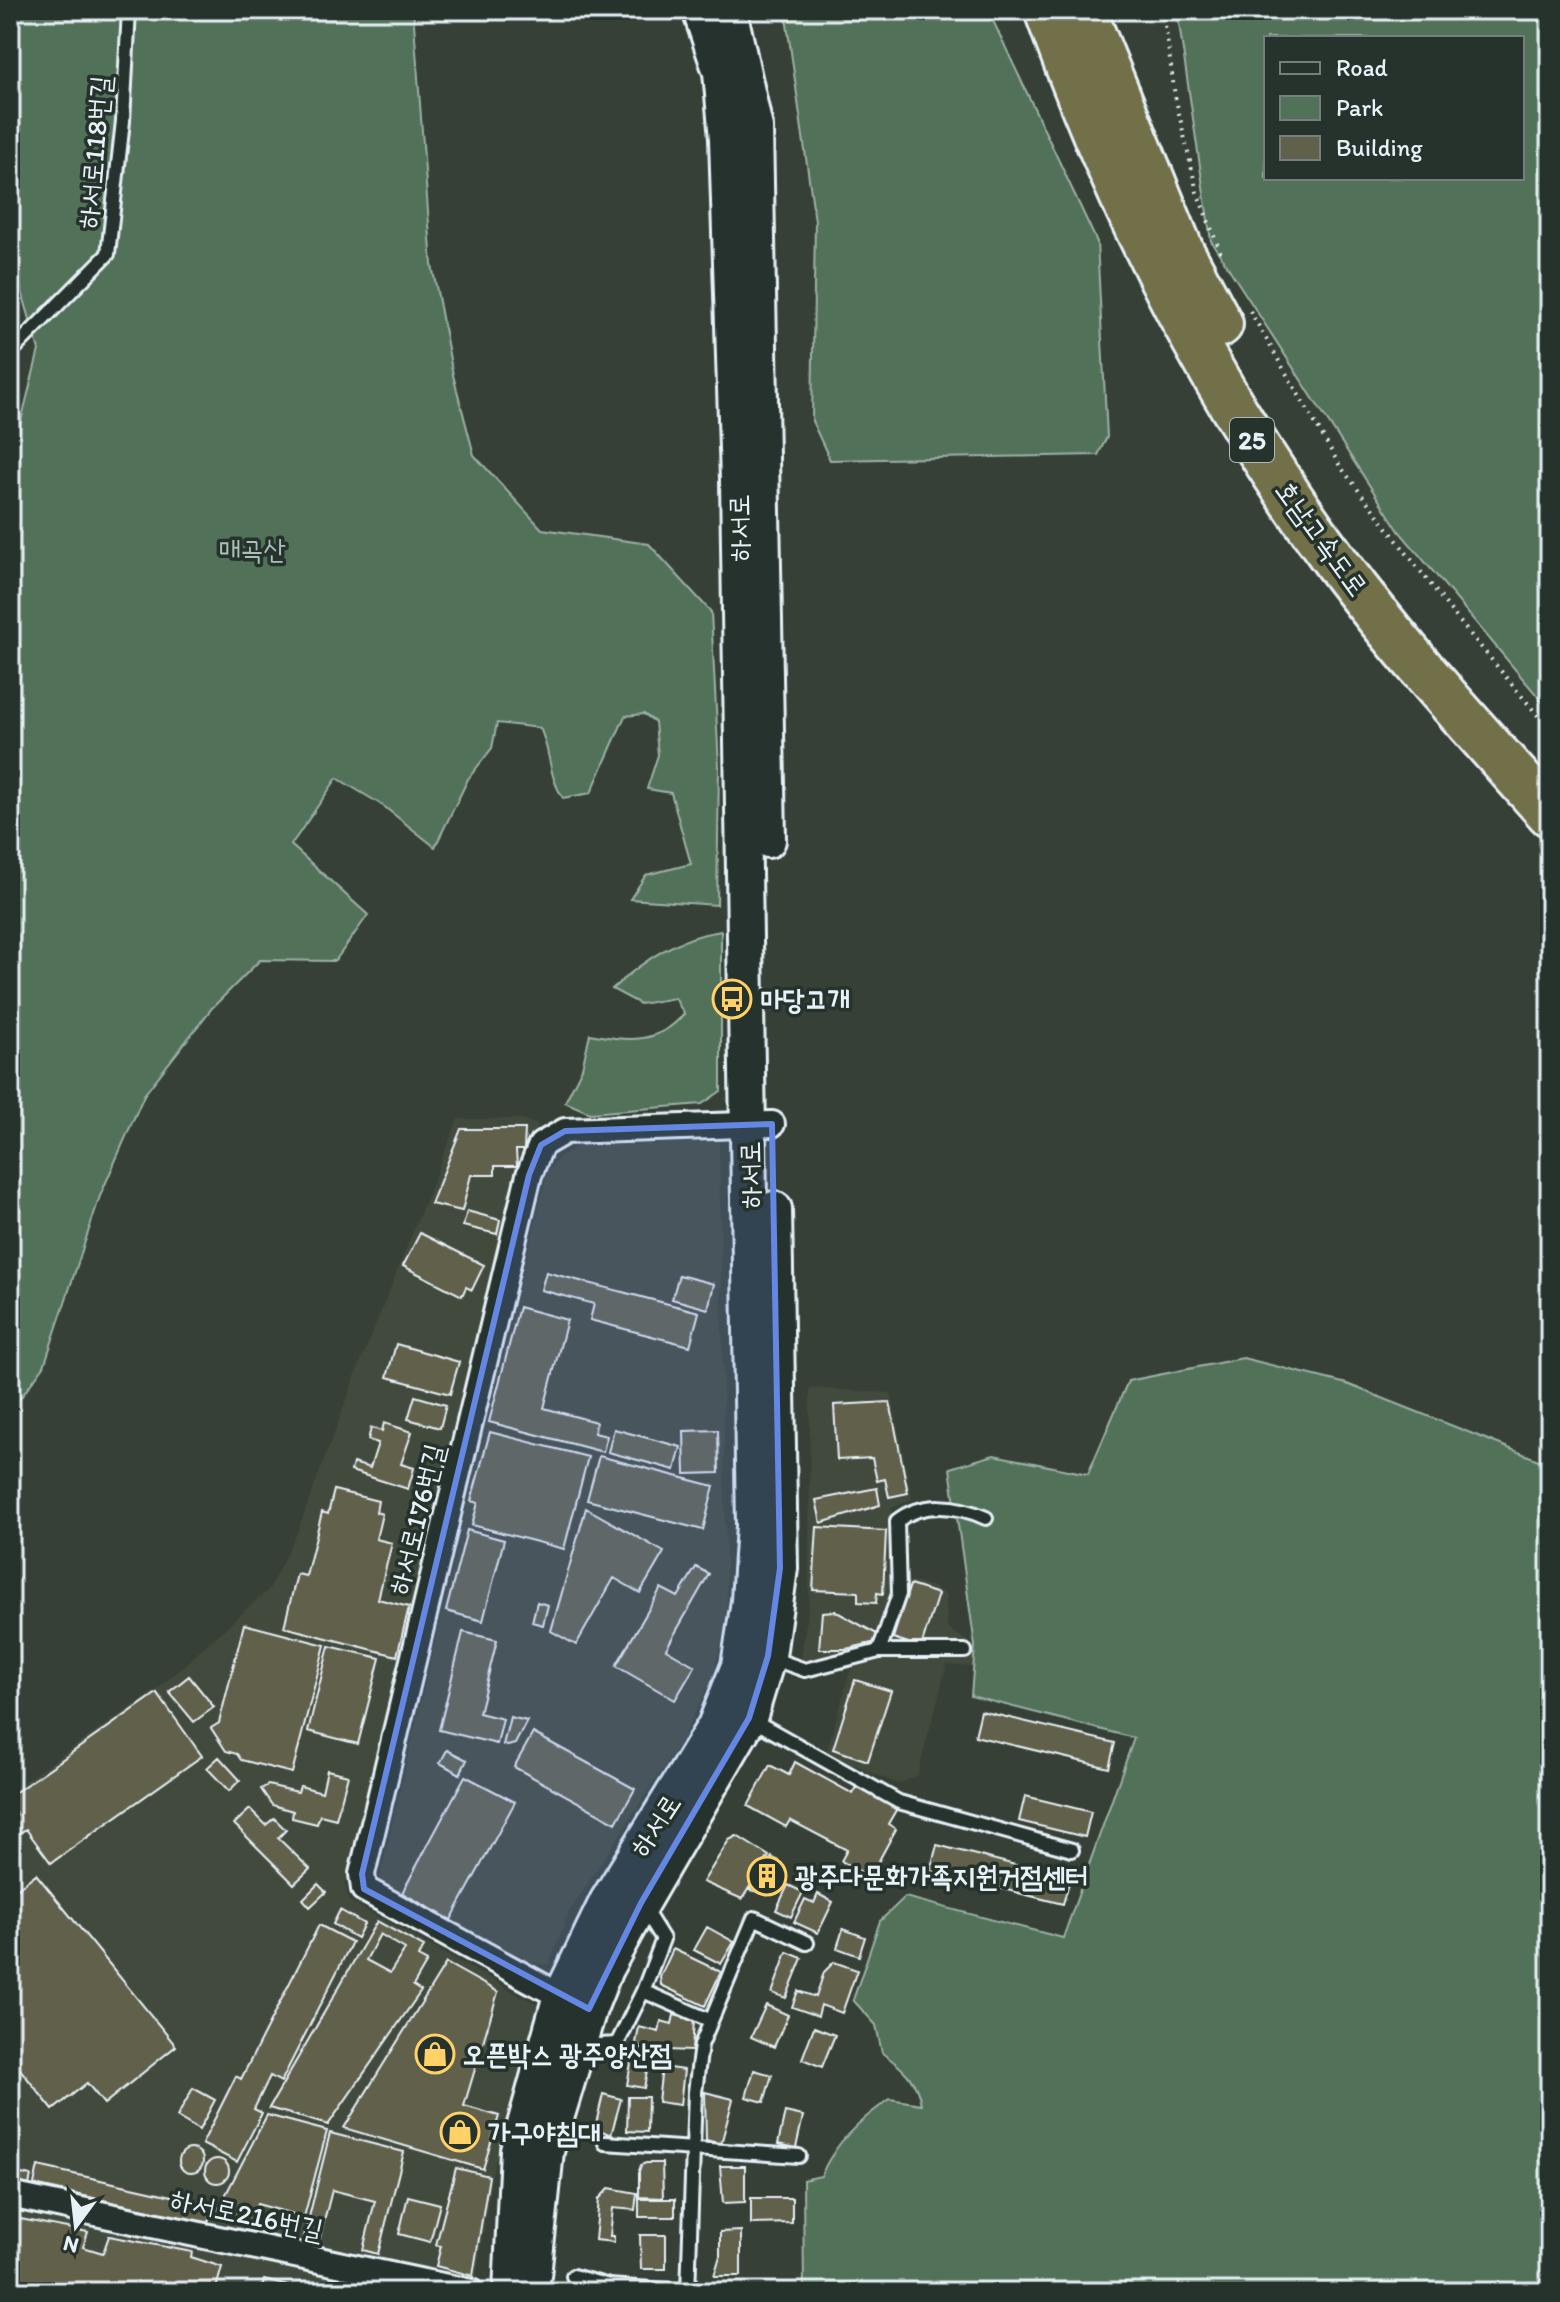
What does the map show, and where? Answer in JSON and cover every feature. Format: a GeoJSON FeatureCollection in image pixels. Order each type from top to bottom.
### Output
{"type":"FeatureCollection","features":[{"type":"Feature","properties":{"kind":"highway","name":"호남고속도로"},"geometry":{"type":"LineString","coordinates":[[1047,10],[1084,113],[1145,252],[1250,437],[1339,565],[1463,717],[1550,814]]}},
{"type":"Feature","properties":{"kind":"highway","name":"호남고속도로"},"geometry":{"type":"LineString","coordinates":[[1083,10],[1181,251],[1253,385],[1302,463],[1367,551],[1550,768]]}},
{"type":"Feature","properties":{"kind":"main road","name":"하서로"},"geometry":{"type":"LineString","coordinates":[[533,2292],[534,2248],[546,2151],[576,2046],[575,2004],[605,1969],[749,1718],[768,1656],[780,1568],[761,1124],[727,139],[721,72],[700,10]]}},
{"type":"Feature","properties":{"kind":"main road","name":"하서로"},"geometry":{"type":"LineString","coordinates":[[511,2292],[518,2150],[575,2004],[607,1902],[715,1726],[739,1666],[749,1601],[754,1526],[761,1124],[755,128],[734,18]]}},
{"type":"Feature","properties":{"kind":"street","name":"하서로176번길"},"geometry":{"type":"LineString","coordinates":[[575,2004],[364,1889],[362,1874],[526,1191],[541,1145],[565,1131],[761,1124]]}},
{"type":"Feature","properties":{"kind":"street","name":"하서로216번길"},"geometry":{"type":"LineString","coordinates":[[10,2195],[471,2292]]}},
{"type":"Feature","properties":{"kind":"lane","name":"하서로118번길"},"geometry":{"type":"LineString","coordinates":[[10,353],[108,254],[123,121],[129,10]]}},
{"type":"Feature","properties":{"kind":"lane"},"geometry":{"type":"LineString","coordinates":[[879,1651],[899,1594],[897,1521],[908,1513],[936,1506],[964,1508],[986,1518]]}},
{"type":"Feature","properties":{"kind":"lane"},"geometry":{"type":"LineString","coordinates":[[768,1656],[805,1670],[879,1651],[965,1651]]}},
{"type":"Feature","properties":{"kind":"lane"},"geometry":{"type":"LineString","coordinates":[[749,1718],[899,1802],[1072,1850]]}},
{"type":"Feature","properties":{"kind":"lane"},"geometry":{"type":"LineString","coordinates":[[576,2046],[617,2044],[643,1991],[663,1939],[641,1903]]}},
{"type":"Feature","properties":{"kind":"lane"},"geometry":{"type":"LineString","coordinates":[[573,2276],[609,2286],[690,2291],[695,2092],[701,2045],[709,2020],[754,1918],[807,1943]]}},
{"type":"Feature","properties":{"kind":"lane"},"geometry":{"type":"LineString","coordinates":[[643,1991],[709,2020]]}},
{"type":"Feature","properties":{"kind":"lane"},"geometry":{"type":"LineString","coordinates":[[605,2143],[799,2156]]}},
{"type":"Feature","properties":{"kind":"path"},"geometry":{"type":"LineString","coordinates":[[1163,10],[1175,96],[1197,192],[1224,261]]}},
{"type":"Feature","properties":{"kind":"path"},"geometry":{"type":"LineString","coordinates":[[1244,302],[1340,466],[1451,611],[1550,730]]}},
{"type":"Feature","properties":{"kind":"highlighted area"},"geometry":{"type":"Polygon","coordinates":[[[772,1124],[780,1568],[768,1656],[749,1718],[641,1903],[589,2009],[364,1889],[362,1874],[529,1175],[541,1145],[565,1131],[772,1124]]]}},
{"type":"Feature","properties":{"kind":"shaded area"},"geometry":{"type":"Polygon","coordinates":[[[458,1119],[522,1119],[538,1125],[515,1173],[381,1748],[345,1884],[349,1901],[540,2006],[492,2174],[476,2281],[10,2184],[10,1791],[156,1690],[269,1589],[298,1530],[359,1366],[458,1119]]]}},
{"type":"Feature","properties":{"kind":"shaded area"},"geometry":{"type":"Polygon","coordinates":[[[719,1142],[727,1619],[713,1675],[682,1739],[569,1912],[549,1965],[525,1962],[378,1885],[488,1414],[548,1170],[577,1146],[719,1142]]]}},
{"type":"Feature","properties":{"kind":"shaded area"},"geometry":{"type":"Polygon","coordinates":[[[810,1388],[891,1393],[912,1499],[892,1508],[890,1522],[896,1579],[932,1586],[946,1595],[947,1628],[975,1646],[973,1667],[947,1665],[917,1776],[898,1784],[826,1753],[852,1665],[885,1657],[881,1644],[808,1664],[801,1659],[809,1602],[810,1388]]]}},
{"type":"Feature","properties":{"kind":"shaded area"},"geometry":{"type":"Polygon","coordinates":[[[10,2211],[415,2292],[10,2292],[10,2211]]]}},
{"type":"Feature","properties":{"kind":"green space","name":"매곡산"},"geometry":{"type":"Polygon","coordinates":[[[10,10],[413,10],[432,265],[453,375],[474,455],[542,529],[649,544],[711,612],[719,767],[717,905],[630,899],[646,875],[691,864],[671,793],[647,789],[658,755],[655,722],[644,714],[625,716],[591,793],[563,798],[540,728],[497,723],[492,748],[468,779],[435,847],[382,805],[337,778],[291,845],[368,915],[335,961],[260,960],[212,1008],[144,1095],[100,1196],[44,1366],[10,1412],[10,465],[39,350],[10,251],[10,10]]]}},
{"type":"Feature","properties":{"kind":"green space"},"geometry":{"type":"Polygon","coordinates":[[[785,10],[988,10],[1097,242],[1107,437],[1098,455],[830,460],[812,421],[815,221],[785,10]]]}},
{"type":"Feature","properties":{"kind":"green space"},"geometry":{"type":"Polygon","coordinates":[[[1177,10],[1550,10],[1550,711],[1399,531],[1211,241],[1177,10]]]}},
{"type":"Feature","properties":{"kind":"green space"},"geometry":{"type":"Polygon","coordinates":[[[721,931],[721,1091],[702,1104],[590,1113],[565,1102],[582,1068],[590,1034],[629,1039],[652,1036],[674,1024],[684,1014],[675,998],[640,1004],[612,989],[662,951],[721,931]]]}},
{"type":"Feature","properties":{"kind":"green space"},"geometry":{"type":"Polygon","coordinates":[[[1243,1358],[1347,1384],[1546,1463],[1550,1459],[1550,2292],[804,2292],[803,2180],[821,2176],[833,2153],[850,2133],[890,2099],[921,2104],[908,2075],[882,2053],[876,2025],[853,2000],[880,1921],[905,1897],[1063,1938],[1134,1738],[971,1696],[975,1646],[950,1468],[994,1455],[1088,1474],[1128,1381],[1243,1358]]]}},
{"type":"Feature","properties":{"kind":"building"},"geometry":{"type":"Polygon","coordinates":[[[461,1129],[525,1129],[524,1150],[516,1150],[517,1166],[495,1166],[495,1175],[471,1175],[462,1211],[431,1204],[461,1129]]]}},
{"type":"Feature","properties":{"kind":"building"},"geometry":{"type":"Polygon","coordinates":[[[467,1211],[500,1220],[497,1234],[463,1226],[467,1211]]]}},
{"type":"Feature","properties":{"kind":"building"},"geometry":{"type":"Polygon","coordinates":[[[420,1233],[484,1265],[472,1290],[466,1287],[462,1296],[403,1266],[420,1233]]]}},
{"type":"Feature","properties":{"kind":"building"},"geometry":{"type":"Polygon","coordinates":[[[546,1272],[699,1312],[690,1346],[590,1320],[594,1304],[541,1290],[546,1272]]]}},
{"type":"Feature","properties":{"kind":"building"},"geometry":{"type":"Polygon","coordinates":[[[679,1275],[714,1284],[708,1309],[672,1299],[679,1275]]]}},
{"type":"Feature","properties":{"kind":"building"},"geometry":{"type":"Polygon","coordinates":[[[519,1307],[567,1320],[544,1408],[596,1422],[594,1433],[607,1436],[603,1452],[489,1422],[519,1307]]]}},
{"type":"Feature","properties":{"kind":"building"},"geometry":{"type":"Polygon","coordinates":[[[396,1344],[459,1362],[450,1394],[387,1377],[396,1344]]]}},
{"type":"Feature","properties":{"kind":"building"},"geometry":{"type":"Polygon","coordinates":[[[415,1396],[446,1405],[440,1428],[408,1419],[415,1396]]]}},
{"type":"Feature","properties":{"kind":"building"},"geometry":{"type":"Polygon","coordinates":[[[890,1402],[908,1493],[889,1497],[885,1479],[877,1481],[872,1458],[837,1460],[834,1405],[890,1402]]]}},
{"type":"Feature","properties":{"kind":"building"},"geometry":{"type":"Polygon","coordinates":[[[384,1423],[412,1432],[401,1464],[414,1468],[408,1489],[351,1471],[353,1463],[370,1468],[378,1443],[368,1440],[371,1428],[382,1431],[384,1423]]]}},
{"type":"Feature","properties":{"kind":"building"},"geometry":{"type":"Polygon","coordinates":[[[614,1429],[681,1447],[675,1470],[608,1452],[614,1429]]]}},
{"type":"Feature","properties":{"kind":"building"},"geometry":{"type":"Polygon","coordinates":[[[718,1430],[719,1473],[685,1474],[684,1431],[718,1430]]]}},
{"type":"Feature","properties":{"kind":"building"},"geometry":{"type":"Polygon","coordinates":[[[490,1432],[588,1457],[564,1549],[472,1525],[478,1503],[471,1501],[490,1432]]]}},
{"type":"Feature","properties":{"kind":"building"},"geometry":{"type":"Polygon","coordinates":[[[599,1456],[714,1486],[703,1530],[587,1500],[599,1456]]]}},
{"type":"Feature","properties":{"kind":"building"},"geometry":{"type":"Polygon","coordinates":[[[877,1488],[880,1505],[821,1523],[816,1500],[877,1488]]]}},
{"type":"Feature","properties":{"kind":"building"},"geometry":{"type":"Polygon","coordinates":[[[334,1490],[378,1501],[376,1512],[382,1514],[376,1539],[392,1543],[378,1599],[409,1607],[397,1656],[284,1627],[297,1574],[306,1576],[322,1512],[328,1514],[334,1490]]]}},
{"type":"Feature","properties":{"kind":"building"},"geometry":{"type":"Polygon","coordinates":[[[586,1508],[664,1552],[640,1593],[614,1578],[576,1645],[551,1631],[586,1508]]]}},
{"type":"Feature","properties":{"kind":"building"},"geometry":{"type":"Polygon","coordinates":[[[817,1527],[886,1531],[883,1594],[877,1593],[876,1603],[858,1602],[858,1592],[813,1590],[817,1527]]]}},
{"type":"Feature","properties":{"kind":"building"},"geometry":{"type":"Polygon","coordinates":[[[467,1530],[504,1540],[483,1621],[446,1611],[467,1530]]]}},
{"type":"Feature","properties":{"kind":"building"},"geometry":{"type":"Polygon","coordinates":[[[696,1567],[709,1574],[666,1649],[695,1666],[675,1700],[616,1666],[661,1588],[678,1597],[696,1567]]]}},
{"type":"Feature","properties":{"kind":"building"},"geometry":{"type":"Polygon","coordinates":[[[910,1585],[938,1594],[921,1647],[893,1638],[910,1585]]]}},
{"type":"Feature","properties":{"kind":"building"},"geometry":{"type":"Polygon","coordinates":[[[537,1602],[548,1605],[543,1625],[532,1622],[537,1602]]]}},
{"type":"Feature","properties":{"kind":"building"},"geometry":{"type":"Polygon","coordinates":[[[835,1611],[877,1634],[876,1642],[846,1649],[819,1649],[822,1612],[835,1611]]]}},
{"type":"Feature","properties":{"kind":"building"},"geometry":{"type":"Polygon","coordinates":[[[244,1624],[325,1645],[292,1773],[241,1760],[237,1754],[226,1751],[211,1728],[219,1723],[244,1624]]]}},
{"type":"Feature","properties":{"kind":"building"},"geometry":{"type":"Polygon","coordinates":[[[463,1632],[497,1640],[479,1713],[503,1719],[497,1744],[439,1730],[463,1632]]]}},
{"type":"Feature","properties":{"kind":"building"},"geometry":{"type":"Polygon","coordinates":[[[329,1646],[380,1658],[358,1744],[308,1731],[329,1646]]]}},
{"type":"Feature","properties":{"kind":"building"},"geometry":{"type":"Polygon","coordinates":[[[189,1676],[214,1707],[194,1722],[169,1692],[189,1676]]]}},
{"type":"Feature","properties":{"kind":"building"},"geometry":{"type":"Polygon","coordinates":[[[855,1680],[891,1691],[868,1761],[833,1749],[855,1680]]]}},
{"type":"Feature","properties":{"kind":"building"},"geometry":{"type":"Polygon","coordinates":[[[157,1693],[202,1756],[51,1863],[26,1829],[14,1837],[10,1820],[17,1815],[10,1806],[10,1796],[157,1693]]]}},
{"type":"Feature","properties":{"kind":"building"},"geometry":{"type":"Polygon","coordinates":[[[981,1711],[1115,1743],[1109,1768],[975,1736],[981,1711]]]}},
{"type":"Feature","properties":{"kind":"building"},"geometry":{"type":"Polygon","coordinates":[[[510,1717],[527,1721],[515,1744],[508,1746],[503,1745],[510,1717]]]}},
{"type":"Feature","properties":{"kind":"building"},"geometry":{"type":"Polygon","coordinates":[[[533,1733],[635,1789],[616,1823],[514,1767],[533,1733]]]}},
{"type":"Feature","properties":{"kind":"building"},"geometry":{"type":"Polygon","coordinates":[[[447,1750],[467,1760],[460,1774],[440,1763],[447,1750]]]}},
{"type":"Feature","properties":{"kind":"building"},"geometry":{"type":"Polygon","coordinates":[[[219,1757],[240,1780],[229,1791],[207,1768],[219,1757]]]}},
{"type":"Feature","properties":{"kind":"building"},"geometry":{"type":"Polygon","coordinates":[[[795,1762],[853,1794],[859,1784],[899,1805],[888,1824],[896,1829],[870,1877],[841,1861],[847,1850],[790,1820],[786,1827],[748,1806],[770,1765],[789,1775],[795,1762]]]}},
{"type":"Feature","properties":{"kind":"building"},"geometry":{"type":"Polygon","coordinates":[[[327,1770],[348,1775],[336,1819],[320,1815],[317,1824],[292,1818],[293,1811],[272,1805],[261,1789],[268,1785],[298,1792],[300,1786],[322,1792],[327,1770]]]}},
{"type":"Feature","properties":{"kind":"building"},"geometry":{"type":"Polygon","coordinates":[[[465,1776],[515,1802],[451,1920],[402,1893],[465,1776]]]}},
{"type":"Feature","properties":{"kind":"building"},"geometry":{"type":"Polygon","coordinates":[[[1025,1796],[1091,1812],[1085,1837],[1019,1821],[1025,1796]]]}},
{"type":"Feature","properties":{"kind":"building"},"geometry":{"type":"Polygon","coordinates":[[[250,1809],[266,1825],[274,1818],[286,1830],[278,1838],[310,1869],[294,1884],[234,1824],[250,1809]]]}},
{"type":"Feature","properties":{"kind":"building"},"geometry":{"type":"Polygon","coordinates":[[[737,1836],[769,1856],[742,1899],[703,1882],[729,1840],[737,1836]]]}},
{"type":"Feature","properties":{"kind":"building"},"geometry":{"type":"Polygon","coordinates":[[[937,1845],[1070,1879],[1063,1904],[930,1871],[937,1845]]]}},
{"type":"Feature","properties":{"kind":"building","name":"광주다문화가족지원거점센터"},"geometry":{"type":"Polygon","coordinates":[[[772,1857],[778,1861],[768,1894],[750,1890],[772,1857]]]}},
{"type":"Feature","properties":{"kind":"building"},"geometry":{"type":"Polygon","coordinates":[[[36,1874],[176,2046],[104,2104],[87,2083],[53,2110],[10,2057],[10,1894],[36,1874]]]}},
{"type":"Feature","properties":{"kind":"building"},"geometry":{"type":"Polygon","coordinates":[[[318,1884],[326,1892],[310,1907],[303,1899],[318,1884]]]}},
{"type":"Feature","properties":{"kind":"building"},"geometry":{"type":"Polygon","coordinates":[[[788,1885],[803,1892],[791,1917],[776,1910],[788,1885]]]}},
{"type":"Feature","properties":{"kind":"building"},"geometry":{"type":"Polygon","coordinates":[[[818,1894],[833,1902],[818,1933],[794,1922],[805,1899],[814,1903],[818,1894]]]}},
{"type":"Feature","properties":{"kind":"building"},"geometry":{"type":"Polygon","coordinates":[[[340,1910],[364,1924],[357,1938],[333,1924],[340,1910]]]}},
{"type":"Feature","properties":{"kind":"building"},"geometry":{"type":"Polygon","coordinates":[[[377,1921],[424,1947],[418,1957],[427,1962],[413,1986],[421,1991],[328,2125],[269,2108],[377,1921]],[[380,1934],[366,1960],[390,1973],[405,1949],[380,1934]]]}},
{"type":"Feature","properties":{"kind":"building"},"geometry":{"type":"Polygon","coordinates":[[[319,1925],[352,1942],[281,2082],[270,2076],[254,2109],[262,2113],[237,2162],[202,2144],[236,2076],[241,2079],[319,1925]]]}},
{"type":"Feature","properties":{"kind":"building"},"geometry":{"type":"Polygon","coordinates":[[[707,1927],[734,1942],[721,1964],[694,1950],[707,1927]]]}},
{"type":"Feature","properties":{"kind":"building"},"geometry":{"type":"Polygon","coordinates":[[[843,1929],[865,1937],[859,1956],[837,1948],[843,1929]]]}},
{"type":"Feature","properties":{"kind":"building"},"geometry":{"type":"Polygon","coordinates":[[[673,1949],[721,1972],[705,2006],[661,1985],[660,1977],[673,1949]]]}},
{"type":"Feature","properties":{"kind":"building"},"geometry":{"type":"Polygon","coordinates":[[[787,1952],[802,1958],[786,1998],[772,1993],[787,1952]]]}},
{"type":"Feature","properties":{"kind":"building"},"geometry":{"type":"Polygon","coordinates":[[[834,1962],[857,1970],[842,2013],[821,2005],[818,2016],[792,2007],[798,1991],[816,1997],[824,1972],[834,1962]]]}},
{"type":"Feature","properties":{"kind":"building"},"geometry":{"type":"Polygon","coordinates":[[[446,1963],[498,1992],[464,2106],[499,2116],[483,2169],[344,2128],[446,1963]]]}},
{"type":"Feature","properties":{"kind":"building"},"geometry":{"type":"Polygon","coordinates":[[[766,2005],[788,2015],[774,2047],[751,2037],[766,2005]]]}},
{"type":"Feature","properties":{"kind":"building"},"geometry":{"type":"Polygon","coordinates":[[[674,2015],[694,2020],[692,2051],[641,2049],[636,2043],[639,2027],[659,2032],[661,2021],[672,2024],[674,2015]]]}},
{"type":"Feature","properties":{"kind":"building"},"geometry":{"type":"Polygon","coordinates":[[[814,2027],[835,2035],[822,2067],[802,2059],[814,2027]]]}},
{"type":"Feature","properties":{"kind":"building"},"geometry":{"type":"Polygon","coordinates":[[[632,2057],[649,2060],[644,2088],[627,2085],[632,2057]]]}},
{"type":"Feature","properties":{"kind":"building"},"geometry":{"type":"Polygon","coordinates":[[[662,2067],[684,2070],[680,2105],[658,2102],[662,2067]]]}},
{"type":"Feature","properties":{"kind":"building"},"geometry":{"type":"Polygon","coordinates":[[[754,2070],[772,2075],[764,2102],[746,2097],[754,2070]]]}},
{"type":"Feature","properties":{"kind":"building"},"geometry":{"type":"Polygon","coordinates":[[[193,2088],[215,2100],[199,2130],[177,2117],[193,2088]]]}},
{"type":"Feature","properties":{"kind":"building"},"geometry":{"type":"Polygon","coordinates":[[[705,2092],[733,2099],[721,2144],[706,2140],[705,2092]]]}},
{"type":"Feature","properties":{"kind":"building"},"geometry":{"type":"Polygon","coordinates":[[[603,2094],[621,2099],[611,2135],[595,2128],[603,2094]]]}},
{"type":"Feature","properties":{"kind":"building"},"geometry":{"type":"Polygon","coordinates":[[[628,2097],[648,2097],[647,2132],[627,2131],[628,2097]]]}},
{"type":"Feature","properties":{"kind":"building"},"geometry":{"type":"Polygon","coordinates":[[[785,2112],[803,2116],[796,2148],[778,2144],[785,2112]]]}},
{"type":"Feature","properties":{"kind":"building"},"geometry":{"type":"Polygon","coordinates":[[[267,2115],[327,2131],[304,2217],[257,2204],[251,2227],[214,2217],[267,2115]]]}},
{"type":"Feature","properties":{"kind":"building"},"geometry":{"type":"Polygon","coordinates":[[[330,2133],[404,2152],[378,2254],[363,2250],[375,2201],[332,2190],[319,2241],[304,2237],[330,2133]]]}},
{"type":"Feature","properties":{"kind":"building"},"geometry":{"type":"Polygon","coordinates":[[[191,2149],[202,2156],[203,2161],[196,2172],[191,2173],[180,2166],[179,2161],[186,2150],[191,2149]]]}},
{"type":"Feature","properties":{"kind":"building"},"geometry":{"type":"Polygon","coordinates":[[[217,2159],[225,2163],[229,2171],[225,2179],[217,2183],[209,2179],[205,2171],[209,2163],[217,2159]]]}},
{"type":"Feature","properties":{"kind":"building"},"geometry":{"type":"Polygon","coordinates":[[[662,2163],[663,2198],[639,2197],[639,2171],[641,2165],[662,2163]]]}},
{"type":"Feature","properties":{"kind":"building"},"geometry":{"type":"Polygon","coordinates":[[[38,2166],[212,2205],[208,2223],[34,2185],[38,2166]]]}},
{"type":"Feature","properties":{"kind":"building"},"geometry":{"type":"Polygon","coordinates":[[[720,2166],[745,2166],[745,2202],[723,2203],[720,2166]]]}},
{"type":"Feature","properties":{"kind":"building"},"geometry":{"type":"Polygon","coordinates":[[[456,2168],[489,2176],[473,2276],[436,2266],[441,2246],[436,2245],[456,2168]]]}},
{"type":"Feature","properties":{"kind":"building"},"geometry":{"type":"Polygon","coordinates":[[[16,2173],[31,2176],[29,2185],[14,2181],[16,2173]]]}},
{"type":"Feature","properties":{"kind":"building"},"geometry":{"type":"Polygon","coordinates":[[[609,2188],[637,2193],[635,2210],[613,2208],[610,2236],[614,2236],[614,2242],[595,2240],[599,2199],[609,2188]]]}},
{"type":"Feature","properties":{"kind":"building"},"geometry":{"type":"Polygon","coordinates":[[[408,2196],[440,2204],[430,2242],[399,2234],[408,2196]]]}},
{"type":"Feature","properties":{"kind":"building"},"geometry":{"type":"Polygon","coordinates":[[[751,2198],[792,2198],[792,2223],[751,2224],[751,2198]]]}},
{"type":"Feature","properties":{"kind":"building"},"geometry":{"type":"Polygon","coordinates":[[[639,2199],[675,2199],[675,2217],[639,2217],[639,2199]]]}},
{"type":"Feature","properties":{"kind":"building"},"geometry":{"type":"Polygon","coordinates":[[[10,2217],[88,2232],[83,2247],[103,2253],[109,2236],[192,2252],[191,2257],[222,2267],[215,2292],[10,2292],[10,2217]]]}},
{"type":"Feature","properties":{"kind":"building"},"geometry":{"type":"Polygon","coordinates":[[[741,2231],[741,2276],[714,2276],[720,2256],[720,2232],[741,2231]]]}},
{"type":"Feature","properties":{"kind":"building"},"geometry":{"type":"Polygon","coordinates":[[[640,2235],[666,2235],[666,2269],[641,2269],[640,2235]]]}},
{"type":"Feature","properties":{"kind":"building"},"geometry":{"type":"Polygon","coordinates":[[[264,2280],[312,2292],[261,2292],[264,2280]]]}},
{"type":"Feature","properties":{"kind":"place","name":"마당고개"},"geometry":{"type":"Point","coordinates":[732,999]}},
{"type":"Feature","properties":{"kind":"place","name":"광주다문화가족지원거점센터"},"geometry":{"type":"Point","coordinates":[767,1876]}},
{"type":"Feature","properties":{"kind":"place","name":"오픈박스 광주양산점"},"geometry":{"type":"Point","coordinates":[435,2054]}},
{"type":"Feature","properties":{"kind":"place","name":"가구야침대"},"geometry":{"type":"Point","coordinates":[460,2132]}}]}
